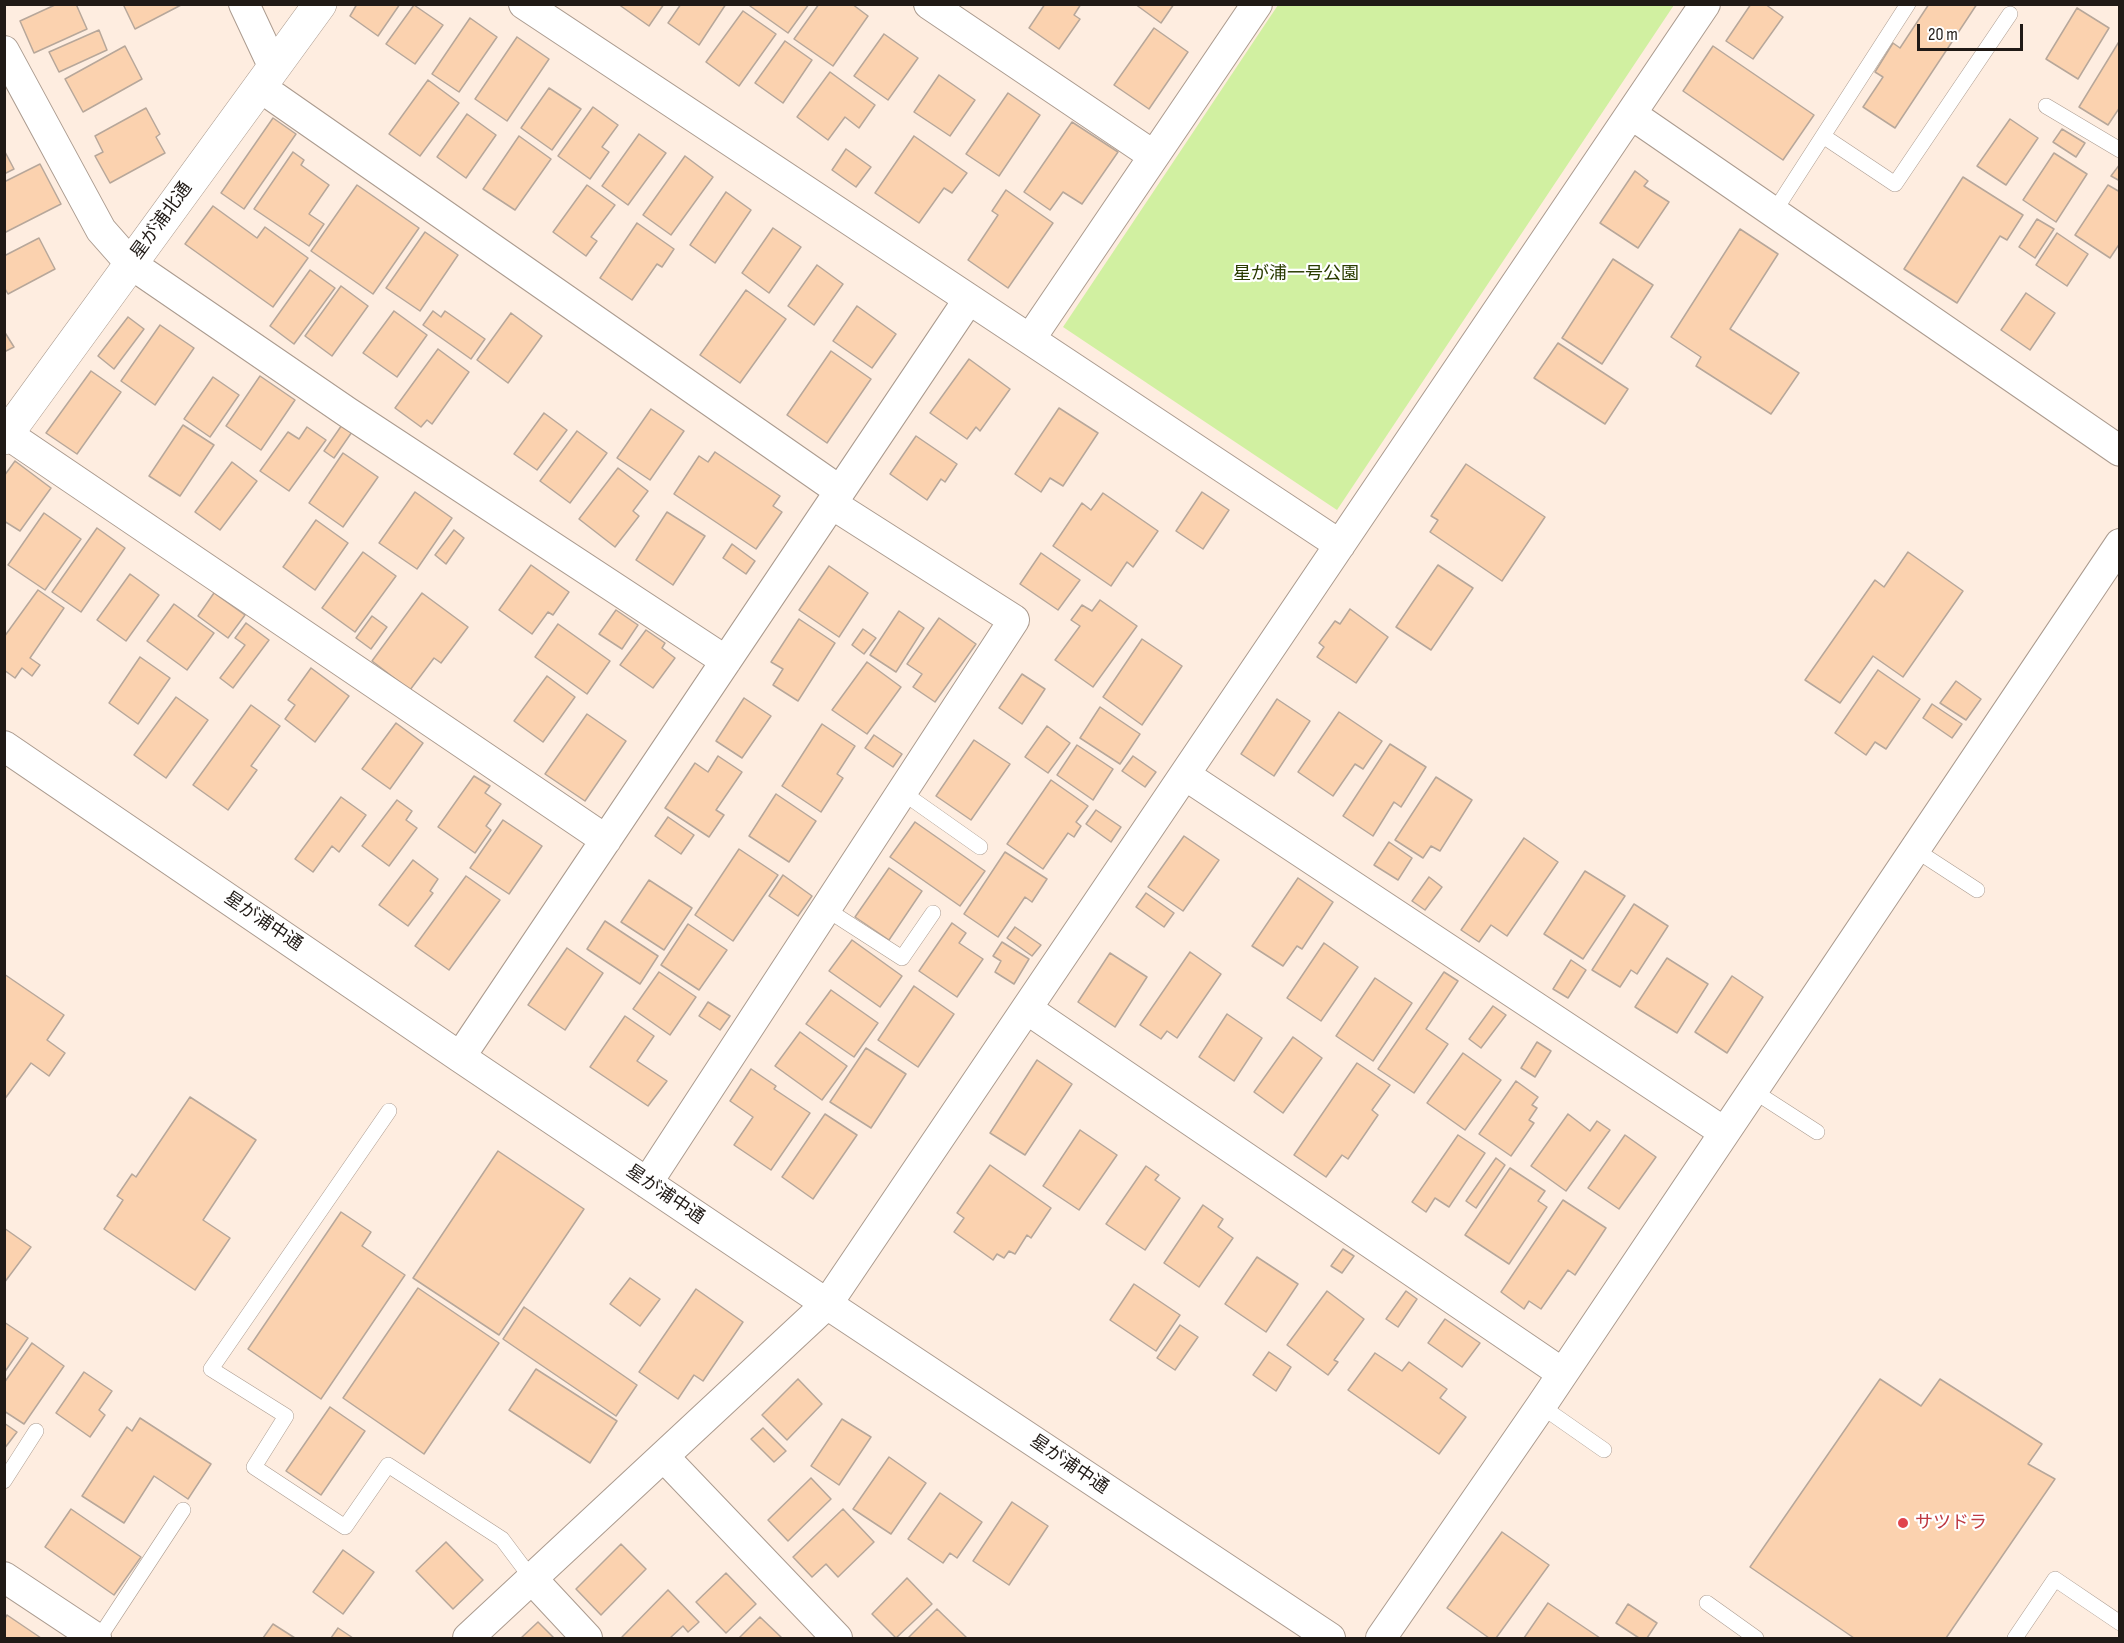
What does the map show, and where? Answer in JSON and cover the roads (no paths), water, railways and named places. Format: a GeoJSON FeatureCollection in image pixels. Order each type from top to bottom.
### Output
{"type":"FeatureCollection","features":[{"type":"Feature","properties":{"kind":"street"},"geometry":{"type":"LineString","coordinates":[[244,4],[267,78],[836,497],[1014,620],[646,1183]]}},
{"type":"Feature","properties":{"kind":"street","name":"星が浦北通"},"geometry":{"type":"LineString","coordinates":[[6,436],[320,4]]}},
{"type":"Feature","properties":{"kind":"street"},"geometry":{"type":"LineString","coordinates":[[524,4],[1340,545]]}},
{"type":"Feature","properties":{"kind":"street"},"geometry":{"type":"LineString","coordinates":[[929,4],[1154,156]]}},
{"type":"Feature","properties":{"kind":"street"},"geometry":{"type":"LineString","coordinates":[[1030,339],[1257,4]]}},
{"type":"Feature","properties":{"kind":"street"},"geometry":{"type":"LineString","coordinates":[[468,1638],[827,1304],[1706,4]]}},
{"type":"Feature","properties":{"kind":"street"},"geometry":{"type":"LineString","coordinates":[[4,51],[100,230],[131,264],[347,412],[726,662]]}},
{"type":"Feature","properties":{"kind":"street"},"geometry":{"type":"LineString","coordinates":[[1631,114],[2120,451]]}},
{"type":"Feature","properties":{"kind":"street"},"geometry":{"type":"LineString","coordinates":[[460,1057],[969,299]]}},
{"type":"Feature","properties":{"kind":"street"},"geometry":{"type":"LineString","coordinates":[[6,436],[606,840]]}},
{"type":"Feature","properties":{"kind":"street"},"geometry":{"type":"LineString","coordinates":[[1381,1638],[1541,1406],[2120,544]]}},
{"type":"Feature","properties":{"kind":"street","name":"星が浦中通"},"geometry":{"type":"LineString","coordinates":[[4,746],[646,1183],[1330,1638]]}},
{"type":"Feature","properties":{"kind":"street"},"geometry":{"type":"LineString","coordinates":[[1185,775],[1724,1132]]}},
{"type":"Feature","properties":{"kind":"street"},"geometry":{"type":"LineString","coordinates":[[1027,1009],[1562,1373]]}},
{"type":"Feature","properties":{"kind":"street"},"geometry":{"type":"LineString","coordinates":[[664,1457],[837,1638]]}},
{"type":"Feature","properties":{"kind":"street"},"geometry":{"type":"LineString","coordinates":[[4,1577],[98,1638]]}},
{"type":"Feature","properties":{"kind":"street"},"geometry":{"type":"LineString","coordinates":[[532,1579],[588,1638]]}},
{"type":"Feature","properties":{"kind":"lane"},"geometry":{"type":"LineString","coordinates":[[1773,212],[1908,4]]}},
{"type":"Feature","properties":{"kind":"lane"},"geometry":{"type":"LineString","coordinates":[[1823,136],[1894,184],[2010,14]]}},
{"type":"Feature","properties":{"kind":"lane"},"geometry":{"type":"LineString","coordinates":[[2046,106],[2120,150]]}},
{"type":"Feature","properties":{"kind":"lane"},"geometry":{"type":"LineString","coordinates":[[902,792],[980,847]]}},
{"type":"Feature","properties":{"kind":"lane"},"geometry":{"type":"LineString","coordinates":[[1914,849],[1977,890]]}},
{"type":"Feature","properties":{"kind":"lane"},"geometry":{"type":"LineString","coordinates":[[826,909],[902,958],[933,913]]}},
{"type":"Feature","properties":{"kind":"lane"},"geometry":{"type":"LineString","coordinates":[[1752,1090],[1817,1132]]}},
{"type":"Feature","properties":{"kind":"lane"},"geometry":{"type":"LineString","coordinates":[[389,1111],[211,1369],[286,1416],[254,1467],[335,1521],[345,1527],[388,1465],[502,1539],[532,1579]]}},
{"type":"Feature","properties":{"kind":"lane"},"geometry":{"type":"LineString","coordinates":[[1541,1406],[1604,1450]]}},
{"type":"Feature","properties":{"kind":"lane"},"geometry":{"type":"LineString","coordinates":[[4,1480],[36,1431]]}},
{"type":"Feature","properties":{"kind":"lane"},"geometry":{"type":"LineString","coordinates":[[98,1638],[183,1510]]}},
{"type":"Feature","properties":{"kind":"lane"},"geometry":{"type":"LineString","coordinates":[[2015,1638],[2055,1579],[2120,1623]]}},
{"type":"Feature","properties":{"kind":"lane"},"geometry":{"type":"LineString","coordinates":[[1707,1603],[1756,1638]]}},
{"type":"Feature","properties":{"kind":"place","name":"サツドラ"},"geometry":{"type":"Point","coordinates":[1903,1523]}},
{"type":"Feature","properties":{"kind":"park label","name":"星が浦一号公園"},"geometry":{"type":"Point","coordinates":[1296,274]}}]}
